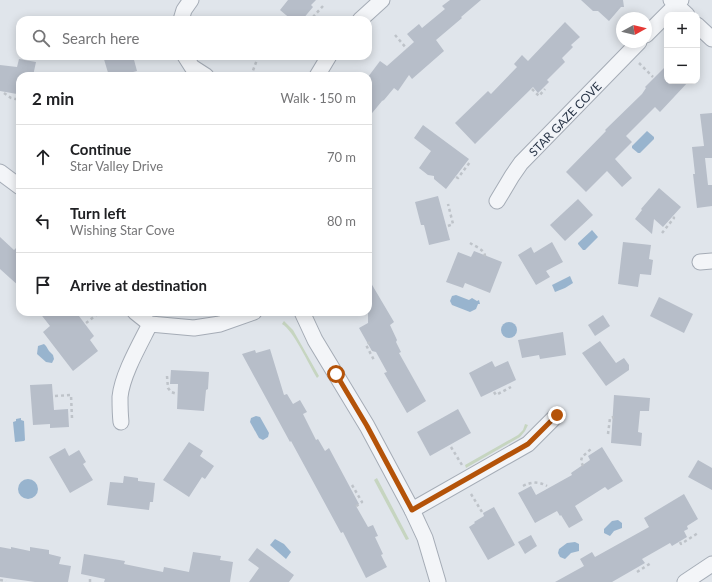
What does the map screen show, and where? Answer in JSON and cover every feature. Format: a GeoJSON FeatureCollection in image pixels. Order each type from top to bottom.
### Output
{"type":"FeatureCollection","features":[{"type":"Feature","properties":{"kind":"street"},"geometry":{"type":"LineString","coordinates":[[182,16],[184,10],[191,0]]}},
{"type":"Feature","properties":{"kind":"street"},"geometry":{"type":"LineString","coordinates":[[364,16],[382,0]]}},
{"type":"Feature","properties":{"kind":"street"},"geometry":{"type":"LineString","coordinates":[[652,30],[679,5]]}},
{"type":"Feature","properties":{"kind":"street"},"geometry":{"type":"LineString","coordinates":[[700,27],[712,39]]}},
{"type":"Feature","properties":{"kind":"street","name":"STAR GAZE COVE"},"geometry":{"type":"LineString","coordinates":[[497,201],[521,164],[634,48]]}},
{"type":"Feature","properties":{"kind":"street"},"geometry":{"type":"LineString","coordinates":[[188,60],[192,66],[200,72]]}},
{"type":"Feature","properties":{"kind":"street"},"geometry":{"type":"LineString","coordinates":[[319,72],[327,60]]}},
{"type":"Feature","properties":{"kind":"street"},"geometry":{"type":"LineString","coordinates":[[0,172],[16,184]]}},
{"type":"Feature","properties":{"kind":"street"},"geometry":{"type":"LineString","coordinates":[[140,316],[150,324],[187,328],[206,327],[220,324],[243,316]]}},
{"type":"Feature","properties":{"kind":"street"},"geometry":{"type":"LineString","coordinates":[[304,316],[315,340],[367,426],[412,510],[425,538],[438,582]]}},
{"type":"Feature","properties":{"kind":"street"},"geometry":{"type":"LineString","coordinates":[[121,422],[121,389],[128,370],[150,324]]}},
{"type":"Feature","properties":{"kind":"street"},"geometry":{"type":"LineString","coordinates":[[412,510],[528,444],[557,415]]}},
{"type":"Feature","properties":{"kind":"street"},"geometry":{"type":"LineString","coordinates":[[685,582],[712,564]]}},
{"type":"Feature","properties":{"kind":"path"},"geometry":{"type":"LineString","coordinates":[[314,16],[323,6]]}},
{"type":"Feature","properties":{"kind":"path"},"geometry":{"type":"LineString","coordinates":[[395,35],[407,49]]}},
{"type":"Feature","properties":{"kind":"path"},"geometry":{"type":"LineString","coordinates":[[253,72],[257,60]]}},
{"type":"Feature","properties":{"kind":"path"},"geometry":{"type":"LineString","coordinates":[[639,63],[653,77]]}},
{"type":"Feature","properties":{"kind":"path"},"geometry":{"type":"LineString","coordinates":[[532,89],[539,96],[545,90]]}},
{"type":"Feature","properties":{"kind":"path"},"geometry":{"type":"LineString","coordinates":[[4,93],[11,98],[16,99]]}},
{"type":"Feature","properties":{"kind":"path"},"geometry":{"type":"LineString","coordinates":[[456,177],[458,178],[470,162]]}},
{"type":"Feature","properties":{"kind":"path"},"geometry":{"type":"LineString","coordinates":[[448,204],[453,224],[448,226]]}},
{"type":"Feature","properties":{"kind":"path"},"geometry":{"type":"LineString","coordinates":[[662,233],[674,218],[673,217]]}},
{"type":"Feature","properties":{"kind":"path"},"geometry":{"type":"LineString","coordinates":[[470,243],[483,251],[486,258]]}},
{"type":"Feature","properties":{"kind":"path"},"geometry":{"type":"LineString","coordinates":[[86,323],[95,316]]}},
{"type":"Feature","properties":{"kind":"path"},"geometry":{"type":"LineString","coordinates":[[370,342],[366,345],[374,360]]}},
{"type":"Feature","properties":{"kind":"path"},"geometry":{"type":"LineString","coordinates":[[167,376],[168,388],[171,392],[177,394]]}},
{"type":"Feature","properties":{"kind":"path"},"geometry":{"type":"LineString","coordinates":[[494,392],[496,396],[511,387]]}},
{"type":"Feature","properties":{"kind":"path"},"geometry":{"type":"LineString","coordinates":[[55,396],[71,395],[72,418]]}},
{"type":"Feature","properties":{"kind":"path"},"geometry":{"type":"LineString","coordinates":[[608,434],[610,418],[614,417]]}},
{"type":"Feature","properties":{"kind":"path"},"geometry":{"type":"LineString","coordinates":[[451,447],[462,465]]}},
{"type":"Feature","properties":{"kind":"path"},"geometry":{"type":"LineString","coordinates":[[583,466],[581,461],[582,457],[592,448]]}},
{"type":"Feature","properties":{"kind":"path"},"geometry":{"type":"LineString","coordinates":[[523,486],[528,483],[536,482],[547,486]]}},
{"type":"Feature","properties":{"kind":"path"},"geometry":{"type":"LineString","coordinates":[[352,485],[362,502],[355,507]]}},
{"type":"Feature","properties":{"kind":"path"},"geometry":{"type":"LineString","coordinates":[[471,494],[482,512]]}},
{"type":"Feature","properties":{"kind":"path"},"geometry":{"type":"LineString","coordinates":[[680,542],[681,544],[698,533]]}},
{"type":"Feature","properties":{"kind":"path"},"geometry":{"type":"LineString","coordinates":[[637,572],[651,563]]}},
{"type":"Feature","properties":{"kind":"path"},"geometry":{"type":"LineString","coordinates":[[0,580],[6,581]]}},
{"type":"Feature","properties":{"kind":"green space"},"geometry":{"type":"Polygon","coordinates":[[[284,321],[293,330],[319,376],[317,378],[296,341],[287,328],[282,324],[284,321]]]}},
{"type":"Feature","properties":{"kind":"green space"},"geometry":{"type":"Polygon","coordinates":[[[525,424],[528,425],[520,437],[466,468],[465,465],[518,435],[523,430],[525,424]]]}},
{"type":"Feature","properties":{"kind":"green space"},"geometry":{"type":"Polygon","coordinates":[[[377,478],[409,539],[406,540],[374,480],[377,478]]]}},
{"type":"Feature","properties":{"kind":"water"},"geometry":{"type":"Polygon","coordinates":[[[647,131],[654,137],[654,139],[640,153],[638,153],[632,148],[632,146],[647,131]]]}},
{"type":"Feature","properties":{"kind":"water"},"geometry":{"type":"Polygon","coordinates":[[[592,230],[598,237],[585,250],[583,250],[578,243],[592,230]]]}},
{"type":"Feature","properties":{"kind":"water"},"geometry":{"type":"Polygon","coordinates":[[[570,276],[573,283],[555,292],[552,285],[570,276]]]}},
{"type":"Feature","properties":{"kind":"water"},"geometry":{"type":"Polygon","coordinates":[[[456,295],[469,300],[472,298],[477,301],[479,300],[480,304],[478,304],[476,309],[470,312],[452,305],[450,301],[452,296],[456,295]]]}},
{"type":"Feature","properties":{"kind":"water"},"geometry":{"type":"Polygon","coordinates":[[[509,322],[515,324],[517,330],[515,336],[509,338],[503,336],[501,330],[503,324],[509,322]]]}},
{"type":"Feature","properties":{"kind":"water"},"geometry":{"type":"Polygon","coordinates":[[[44,344],[53,355],[54,359],[52,363],[46,362],[37,354],[38,346],[44,344]]]}},
{"type":"Feature","properties":{"kind":"water"},"geometry":{"type":"Polygon","coordinates":[[[256,416],[260,417],[269,433],[268,437],[263,440],[259,438],[250,422],[251,418],[256,416]]]}},
{"type":"Feature","properties":{"kind":"water"},"geometry":{"type":"Polygon","coordinates":[[[21,418],[21,420],[24,421],[25,440],[15,442],[13,422],[16,421],[16,419],[21,418]]]}},
{"type":"Feature","properties":{"kind":"water"},"geometry":{"type":"Polygon","coordinates":[[[28,479],[35,482],[38,489],[35,496],[28,499],[21,496],[18,489],[21,482],[28,479]]]}},
{"type":"Feature","properties":{"kind":"water"},"geometry":{"type":"Polygon","coordinates":[[[618,520],[622,523],[622,528],[614,531],[610,536],[604,533],[604,529],[612,521],[618,520]]]}},
{"type":"Feature","properties":{"kind":"water"},"geometry":{"type":"Polygon","coordinates":[[[275,539],[284,544],[291,552],[286,559],[270,545],[275,539]]]}},
{"type":"Feature","properties":{"kind":"water"},"geometry":{"type":"Polygon","coordinates":[[[575,542],[579,544],[579,551],[571,553],[565,559],[560,557],[558,553],[559,549],[567,543],[575,542]]]}},
{"type":"Feature","properties":{"kind":"building"},"geometry":{"type":"Polygon","coordinates":[[[288,0],[316,0],[311,5],[313,7],[305,16],[287,16],[280,10],[288,0]]]}},
{"type":"Feature","properties":{"kind":"building"},"geometry":{"type":"Polygon","coordinates":[[[450,0],[481,0],[436,40],[444,51],[412,79],[409,75],[398,91],[394,88],[372,113],[372,72],[380,61],[387,66],[414,42],[407,34],[419,24],[422,28],[445,9],[442,6],[450,0]]]}},
{"type":"Feature","properties":{"kind":"building"},"geometry":{"type":"Polygon","coordinates":[[[581,0],[623,0],[624,7],[621,7],[609,21],[598,11],[593,11],[581,0]]]}},
{"type":"Feature","properties":{"kind":"building"},"geometry":{"type":"Polygon","coordinates":[[[565,22],[580,37],[571,45],[573,47],[562,58],[565,62],[547,80],[549,82],[538,93],[533,87],[475,144],[455,123],[488,91],[491,94],[517,67],[514,64],[522,55],[528,61],[565,22]]]}},
{"type":"Feature","properties":{"kind":"building"},"geometry":{"type":"Polygon","coordinates":[[[19,60],[36,62],[34,72],[16,72],[16,94],[0,91],[0,65],[17,67],[19,60]]]}},
{"type":"Feature","properties":{"kind":"building"},"geometry":{"type":"Polygon","coordinates":[[[104,60],[134,60],[137,71],[133,72],[108,72],[104,60]]]}},
{"type":"Feature","properties":{"kind":"building"},"geometry":{"type":"Polygon","coordinates":[[[664,68],[664,84],[686,84],[660,112],[655,107],[626,136],[632,142],[615,159],[632,178],[622,187],[607,171],[586,192],[566,172],[606,131],[605,130],[642,94],[646,88],[645,87],[664,68]]]}},
{"type":"Feature","properties":{"kind":"building"},"geometry":{"type":"Polygon","coordinates":[[[712,113],[712,158],[705,158],[708,185],[712,185],[712,206],[697,208],[693,174],[695,174],[692,147],[704,146],[700,114],[712,113]]]}},
{"type":"Feature","properties":{"kind":"building"},"geometry":{"type":"Polygon","coordinates":[[[423,125],[469,159],[446,189],[434,179],[434,176],[428,175],[419,168],[431,151],[414,138],[423,125]]]}},
{"type":"Feature","properties":{"kind":"building"},"geometry":{"type":"Polygon","coordinates":[[[659,188],[681,207],[663,227],[654,219],[652,234],[635,219],[642,210],[641,209],[659,188]]]}},
{"type":"Feature","properties":{"kind":"building"},"geometry":{"type":"Polygon","coordinates":[[[438,196],[450,240],[429,245],[424,225],[421,225],[415,202],[438,196]]]}},
{"type":"Feature","properties":{"kind":"building"},"geometry":{"type":"Polygon","coordinates":[[[578,199],[593,215],[565,241],[550,225],[578,199]]]}},
{"type":"Feature","properties":{"kind":"building"},"geometry":{"type":"Polygon","coordinates":[[[0,237],[14,250],[16,248],[16,283],[0,269],[0,237]]]}},
{"type":"Feature","properties":{"kind":"building"},"geometry":{"type":"Polygon","coordinates":[[[552,242],[563,262],[546,271],[550,277],[536,285],[518,255],[531,247],[534,253],[552,242]]]}},
{"type":"Feature","properties":{"kind":"building"},"geometry":{"type":"Polygon","coordinates":[[[623,242],[651,245],[649,259],[653,260],[651,275],[640,274],[638,287],[618,284],[623,242]]]}},
{"type":"Feature","properties":{"kind":"building"},"geometry":{"type":"Polygon","coordinates":[[[474,251],[502,262],[490,293],[465,283],[463,288],[446,282],[458,252],[471,257],[474,251]]]}},
{"type":"Feature","properties":{"kind":"building"},"geometry":{"type":"Polygon","coordinates":[[[372,285],[394,322],[390,325],[401,352],[399,353],[426,401],[407,413],[384,373],[387,372],[376,352],[372,351],[359,328],[368,323],[368,316],[372,316],[372,285]]]}},
{"type":"Feature","properties":{"kind":"building"},"geometry":{"type":"Polygon","coordinates":[[[659,297],[693,314],[684,333],[650,316],[659,297]]]}},
{"type":"Feature","properties":{"kind":"building"},"geometry":{"type":"Polygon","coordinates":[[[603,315],[610,326],[595,336],[588,325],[603,315]]]}},
{"type":"Feature","properties":{"kind":"building"},"geometry":{"type":"Polygon","coordinates":[[[42,316],[79,316],[94,336],[90,340],[98,351],[73,371],[43,332],[50,326],[42,316]]]}},
{"type":"Feature","properties":{"kind":"building"},"geometry":{"type":"Polygon","coordinates":[[[563,332],[566,355],[540,359],[539,355],[522,358],[518,340],[563,332]]]}},
{"type":"Feature","properties":{"kind":"building"},"geometry":{"type":"Polygon","coordinates":[[[600,341],[616,363],[624,358],[629,365],[629,370],[606,386],[582,353],[600,341]]]}},
{"type":"Feature","properties":{"kind":"building"},"geometry":{"type":"Polygon","coordinates":[[[270,349],[284,395],[287,394],[293,404],[300,400],[307,412],[303,414],[316,440],[318,439],[325,451],[329,448],[359,504],[356,506],[368,527],[373,525],[378,536],[375,537],[387,567],[366,578],[343,532],[341,533],[242,354],[255,350],[256,353],[270,349]]]}},
{"type":"Feature","properties":{"kind":"building"},"geometry":{"type":"Polygon","coordinates":[[[492,361],[495,367],[508,361],[516,380],[481,397],[469,373],[492,361]]]}},
{"type":"Feature","properties":{"kind":"building"},"geometry":{"type":"Polygon","coordinates":[[[171,370],[209,372],[204,411],[177,409],[178,384],[170,384],[171,370]]]}},
{"type":"Feature","properties":{"kind":"building"},"geometry":{"type":"Polygon","coordinates":[[[52,384],[54,410],[68,409],[69,427],[50,428],[50,424],[33,425],[30,385],[52,384]]]}},
{"type":"Feature","properties":{"kind":"building"},"geometry":{"type":"Polygon","coordinates":[[[614,395],[650,398],[649,411],[640,411],[638,432],[642,433],[641,446],[611,443],[614,395]]]}},
{"type":"Feature","properties":{"kind":"building"},"geometry":{"type":"Polygon","coordinates":[[[458,409],[471,433],[430,456],[417,432],[458,409]]]}},
{"type":"Feature","properties":{"kind":"building"},"geometry":{"type":"Polygon","coordinates":[[[189,442],[203,451],[200,456],[214,466],[205,479],[202,477],[189,497],[163,480],[189,442]]]}},
{"type":"Feature","properties":{"kind":"building"},"geometry":{"type":"Polygon","coordinates":[[[602,447],[623,481],[608,490],[605,487],[575,506],[583,520],[569,528],[557,511],[535,523],[518,493],[531,486],[536,495],[572,475],[571,473],[590,460],[588,456],[602,447]]]}},
{"type":"Feature","properties":{"kind":"building"},"geometry":{"type":"Polygon","coordinates":[[[65,448],[69,456],[79,450],[86,462],[83,464],[93,480],[70,493],[49,457],[65,448]]]}},
{"type":"Feature","properties":{"kind":"building"},"geometry":{"type":"Polygon","coordinates":[[[698,460],[712,468],[712,490],[688,477],[698,460]]]}},
{"type":"Feature","properties":{"kind":"building"},"geometry":{"type":"Polygon","coordinates":[[[124,476],[138,478],[138,481],[155,483],[153,502],[150,502],[149,510],[107,505],[110,482],[123,483],[124,476]]]}},
{"type":"Feature","properties":{"kind":"building"},"geometry":{"type":"Polygon","coordinates":[[[684,494],[698,519],[687,526],[688,529],[684,531],[687,537],[672,546],[670,543],[642,559],[645,563],[612,582],[555,582],[584,566],[580,559],[592,552],[595,557],[649,527],[644,518],[684,494]]]}},
{"type":"Feature","properties":{"kind":"building"},"geometry":{"type":"Polygon","coordinates":[[[494,507],[515,545],[488,560],[469,527],[484,516],[483,513],[494,507]]]}},
{"type":"Feature","properties":{"kind":"building"},"geometry":{"type":"Polygon","coordinates":[[[531,535],[537,546],[525,554],[518,542],[531,535]]]}},
{"type":"Feature","properties":{"kind":"building"},"geometry":{"type":"Polygon","coordinates":[[[0,547],[11,549],[11,547],[30,551],[30,547],[49,550],[49,554],[61,557],[59,564],[71,566],[68,582],[35,582],[0,577],[0,547]]]}},
{"type":"Feature","properties":{"kind":"building"},"geometry":{"type":"Polygon","coordinates":[[[257,548],[294,575],[289,582],[249,582],[259,568],[248,560],[257,548]]]}},
{"type":"Feature","properties":{"kind":"building"},"geometry":{"type":"Polygon","coordinates":[[[193,552],[221,556],[220,560],[233,562],[230,582],[104,582],[105,579],[81,574],[84,554],[125,561],[124,564],[163,572],[164,567],[189,572],[193,552]]]}},
{"type":"Feature","properties":{"kind":"route"},"geometry":{"type":"LineString","coordinates":[[336,374],[367,426],[412,510],[528,444],[537,437],[557,415]]}}]}
